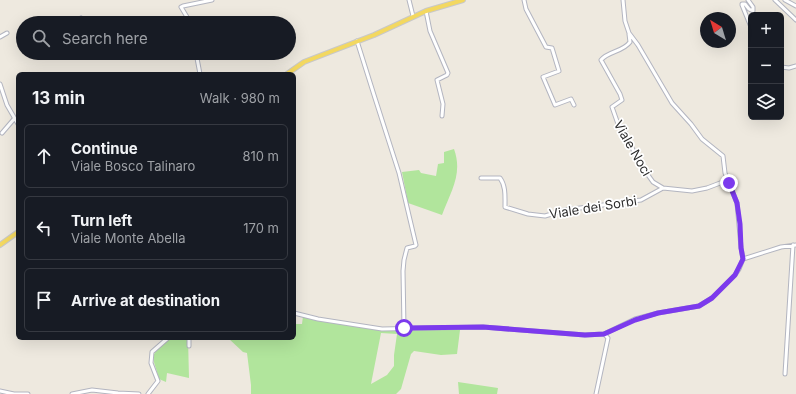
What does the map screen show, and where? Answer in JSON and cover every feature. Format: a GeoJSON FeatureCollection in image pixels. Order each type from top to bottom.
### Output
{"type":"FeatureCollection","features":[{"type":"Feature","properties":{"kind":"main road"},"geometry":{"type":"LineString","coordinates":[[290,72],[304,62],[395,26],[413,16],[463,0]]}},
{"type":"Feature","properties":{"kind":"main road"},"geometry":{"type":"LineString","coordinates":[[0,245],[16,233]]}},
{"type":"Feature","properties":{"kind":"street"},"geometry":{"type":"LineString","coordinates":[[186,16],[181,7],[182,6],[194,1],[212,0]]}},
{"type":"Feature","properties":{"kind":"street"},"geometry":{"type":"LineString","coordinates":[[409,0],[413,16]]}},
{"type":"Feature","properties":{"kind":"street"},"geometry":{"type":"LineString","coordinates":[[524,0],[526,9],[546,47],[552,48],[559,71],[543,77],[555,105],[571,99],[574,105]]}},
{"type":"Feature","properties":{"kind":"street"},"geometry":{"type":"LineString","coordinates":[[296,313],[318,319],[373,328],[483,327],[585,335],[604,334],[635,320],[658,313],[699,306],[712,298],[735,275],[743,259],[737,203],[725,173],[722,156],[702,139],[692,124],[672,103],[629,33],[625,20],[623,0]]}},
{"type":"Feature","properties":{"kind":"street"},"geometry":{"type":"LineString","coordinates":[[748,0],[753,7],[753,11],[745,4],[742,5],[748,17]]}},
{"type":"Feature","properties":{"kind":"street"},"geometry":{"type":"LineString","coordinates":[[775,0],[796,20]]}},
{"type":"Feature","properties":{"kind":"street"},"geometry":{"type":"LineString","coordinates":[[784,0],[796,6]]}},
{"type":"Feature","properties":{"kind":"street"},"geometry":{"type":"LineString","coordinates":[[426,11],[434,42],[448,73],[437,80],[443,104],[442,116]]}},
{"type":"Feature","properties":{"kind":"street"},"geometry":{"type":"LineString","coordinates":[[0,37],[7,33]]}},
{"type":"Feature","properties":{"kind":"street","name":"Viale Noci"},"geometry":{"type":"LineString","coordinates":[[629,33],[630,42],[627,46],[601,60],[622,100],[612,108],[618,124],[625,132],[638,161],[653,182],[663,188]]}},
{"type":"Feature","properties":{"kind":"street"},"geometry":{"type":"LineString","coordinates":[[358,41],[399,173],[416,244],[415,246],[407,248],[404,260],[404,328]]}},
{"type":"Feature","properties":{"kind":"street"},"geometry":{"type":"LineString","coordinates":[[197,60],[200,72]]}},
{"type":"Feature","properties":{"kind":"street"},"geometry":{"type":"LineString","coordinates":[[784,67],[796,66]]}},
{"type":"Feature","properties":{"kind":"street"},"geometry":{"type":"LineString","coordinates":[[0,84],[7,106],[16,122]]}},
{"type":"Feature","properties":{"kind":"street"},"geometry":{"type":"LineString","coordinates":[[2,133],[14,119]]}},
{"type":"Feature","properties":{"kind":"street","name":"Viale dei Sorbi"},"geometry":{"type":"LineString","coordinates":[[481,178],[500,178],[504,188],[505,207],[528,214],[545,216],[565,210],[641,200],[663,188]]}},
{"type":"Feature","properties":{"kind":"street"},"geometry":{"type":"LineString","coordinates":[[663,188],[692,191],[707,188],[728,180]]}},
{"type":"Feature","properties":{"kind":"street"},"geometry":{"type":"LineString","coordinates":[[743,259],[781,247],[794,245],[785,374]]}},
{"type":"Feature","properties":{"kind":"street"},"geometry":{"type":"LineString","coordinates":[[596,394],[608,338],[604,334]]}},
{"type":"Feature","properties":{"kind":"street"},"geometry":{"type":"LineString","coordinates":[[148,394],[158,381],[151,362],[152,352],[166,340]]}},
{"type":"Feature","properties":{"kind":"street"},"geometry":{"type":"LineString","coordinates":[[189,340],[190,346]]}},
{"type":"Feature","properties":{"kind":"street"},"geometry":{"type":"LineString","coordinates":[[72,394],[92,390],[139,394]]}},
{"type":"Feature","properties":{"kind":"street"},"geometry":{"type":"LineString","coordinates":[[0,391],[14,394],[28,394]]}},
{"type":"Feature","properties":{"kind":"green space"},"geometry":{"type":"Polygon","coordinates":[[[454,149],[457,175],[442,215],[408,203],[402,172],[419,170],[421,173],[436,176],[438,164],[444,163],[444,152],[454,149]]]}},
{"type":"Feature","properties":{"kind":"green space"},"geometry":{"type":"Polygon","coordinates":[[[303,316],[320,321],[382,330],[460,330],[457,354],[441,355],[414,351],[411,354],[401,389],[396,394],[251,394],[247,353],[243,352],[230,340],[296,340],[296,324],[302,324],[303,316]],[[381,333],[371,384],[387,375],[394,366],[397,334],[381,333]]]}},
{"type":"Feature","properties":{"kind":"green space"},"geometry":{"type":"Polygon","coordinates":[[[167,340],[188,340],[189,378],[167,373],[166,382],[159,379],[154,360],[155,353],[167,340]]]}},
{"type":"Feature","properties":{"kind":"green space"},"geometry":{"type":"Polygon","coordinates":[[[458,382],[498,388],[497,394],[459,394],[458,382]]]}},
{"type":"Feature","properties":{"kind":"route"},"geometry":{"type":"LineString","coordinates":[[404,328],[483,327],[532,332],[585,335],[604,334],[635,320],[658,313],[699,306],[712,298],[735,275],[743,259],[737,203],[729,183]]}}]}
